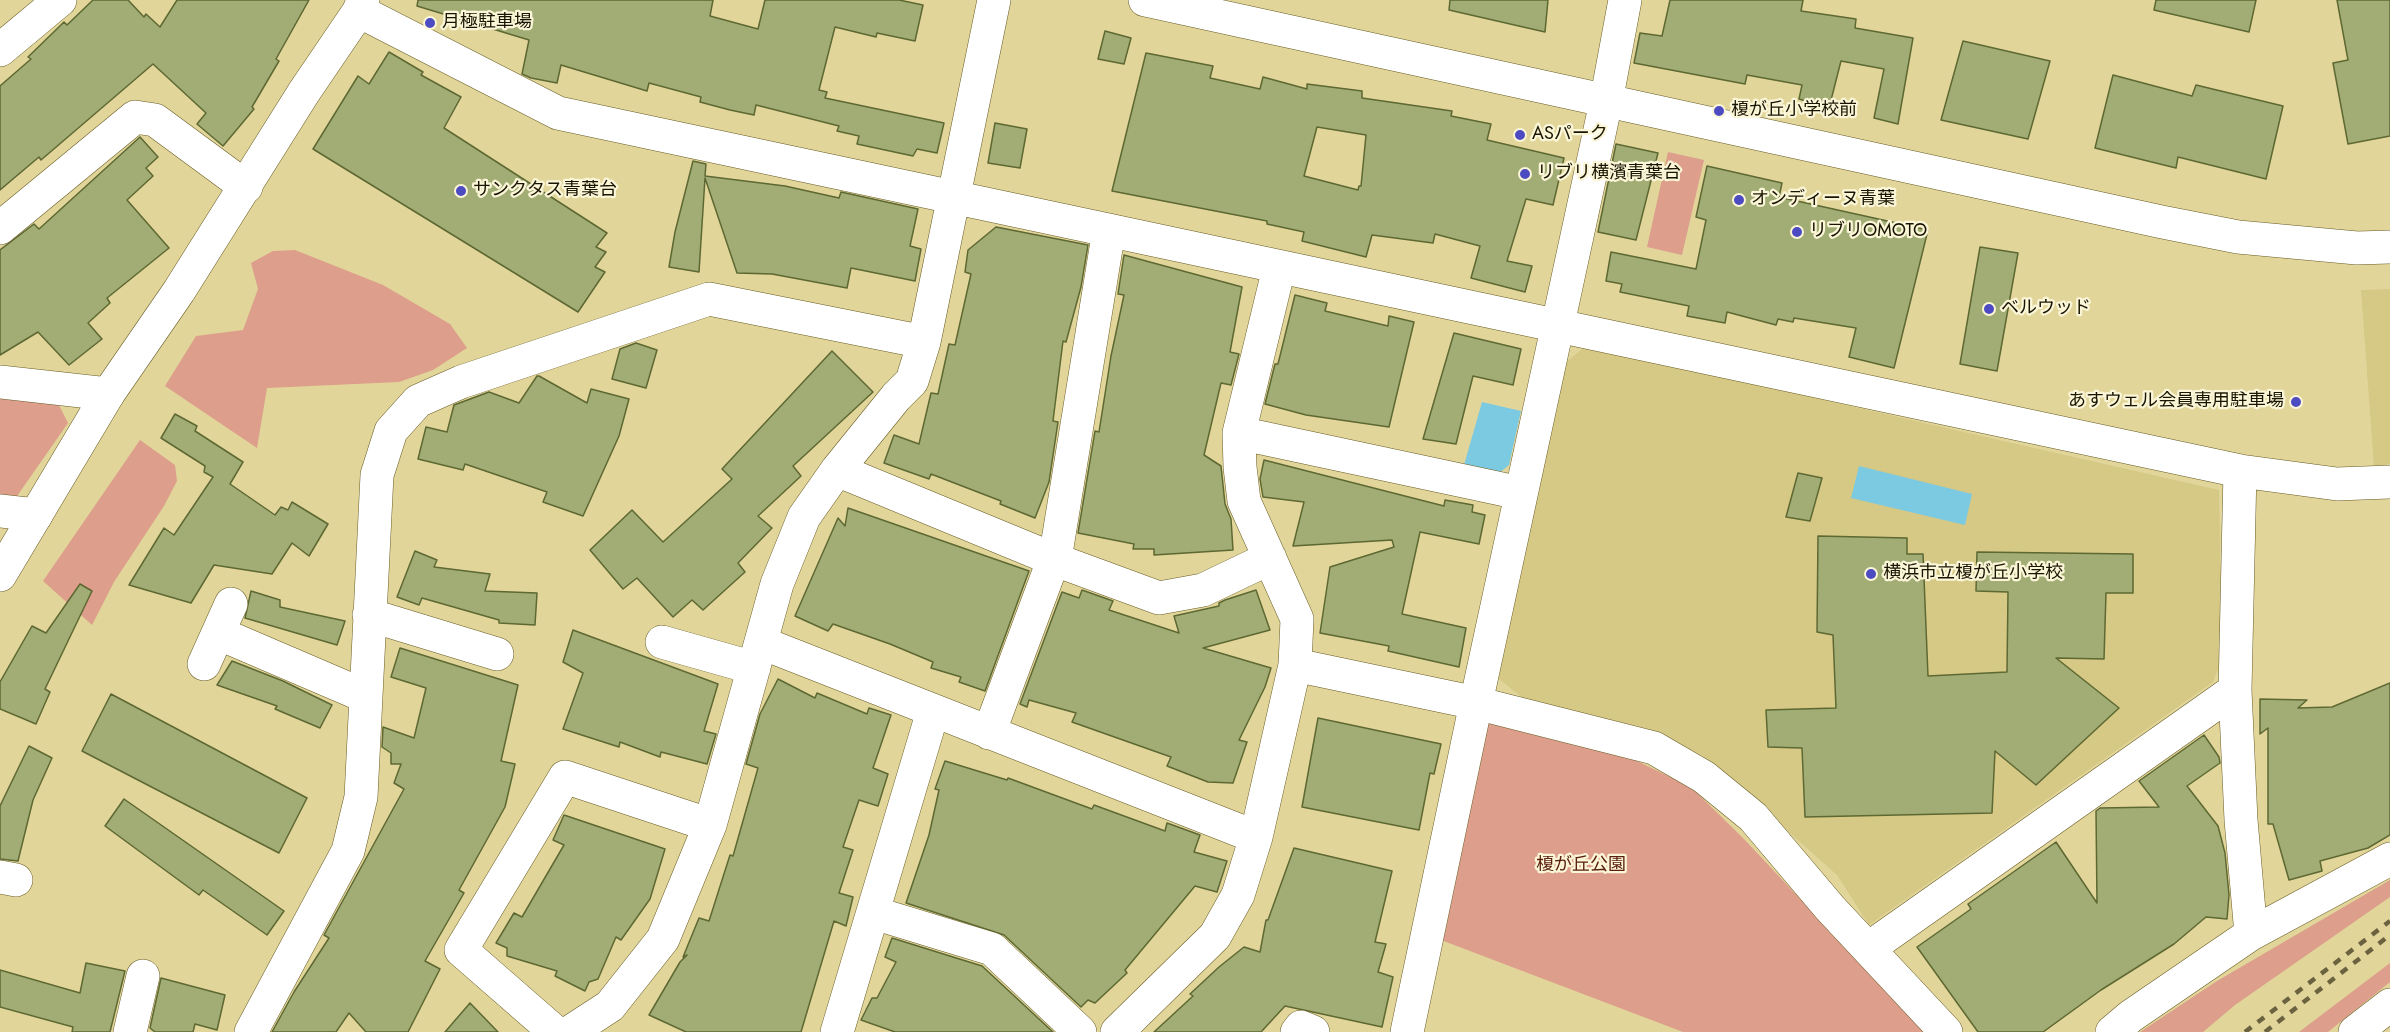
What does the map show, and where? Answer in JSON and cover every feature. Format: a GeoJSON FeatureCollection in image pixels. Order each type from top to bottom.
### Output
{"type":"FeatureCollection","features":[{"type":"Feature","properties":{"kind":"street"},"geometry":{"type":"LineString","coordinates":[[0,50],[60,0]]}},
{"type":"Feature","properties":{"kind":"street"},"geometry":{"type":"LineString","coordinates":[[570,1032],[610,1006],[663,939],[710,825],[777,584],[804,517],[837,470],[912,381],[924,342],[955,199],[994,0]]}},
{"type":"Feature","properties":{"kind":"street"},"geometry":{"type":"LineString","coordinates":[[1145,0],[1606,102],[2238,237],[2357,248],[2390,247]]}},
{"type":"Feature","properties":{"kind":"street"},"geometry":{"type":"LineString","coordinates":[[1407,1032],[1520,493],[1606,102],[1625,0]]}},
{"type":"Feature","properties":{"kind":"street"},"geometry":{"type":"LineString","coordinates":[[0,575],[108,394],[179,291],[361,6],[558,113],[2240,471],[2337,484],[2390,482]]}},
{"type":"Feature","properties":{"kind":"street"},"geometry":{"type":"LineString","coordinates":[[0,228],[135,117],[155,120],[246,187]]}},
{"type":"Feature","properties":{"kind":"street"},"geometry":{"type":"LineString","coordinates":[[989,733],[1056,553],[1109,230]]}},
{"type":"Feature","properties":{"kind":"street"},"geometry":{"type":"LineString","coordinates":[[1117,1032],[1215,936],[1238,895],[1256,837],[1295,664],[1297,619],[1244,501],[1239,433],[1279,268]]}},
{"type":"Feature","properties":{"kind":"street"},"geometry":{"type":"LineString","coordinates":[[251,1032],[348,851],[361,798],[377,476],[391,431],[418,401],[461,382],[709,299],[924,342]]}},
{"type":"Feature","properties":{"kind":"street"},"geometry":{"type":"LineString","coordinates":[[0,381],[108,394]]}},
{"type":"Feature","properties":{"kind":"street"},"geometry":{"type":"LineString","coordinates":[[1239,433],[1520,493]]}},
{"type":"Feature","properties":{"kind":"street"},"geometry":{"type":"LineString","coordinates":[[837,470],[1053,559],[1159,598],[1203,590],[1270,558]]}},
{"type":"Feature","properties":{"kind":"street"},"geometry":{"type":"LineString","coordinates":[[2240,471],[2235,690],[2241,820],[2251,934]]}},
{"type":"Feature","properties":{"kind":"street"},"geometry":{"type":"LineString","coordinates":[[0,511],[36,514]]}},
{"type":"Feature","properties":{"kind":"street"},"geometry":{"type":"LineString","coordinates":[[204,664],[231,604]]}},
{"type":"Feature","properties":{"kind":"street"},"geometry":{"type":"LineString","coordinates":[[369,615],[497,654]]}},
{"type":"Feature","properties":{"kind":"street"},"geometry":{"type":"LineString","coordinates":[[218,633],[365,696]]}},
{"type":"Feature","properties":{"kind":"street"},"geometry":{"type":"LineString","coordinates":[[662,642],[758,655],[933,711],[1256,837]]}},
{"type":"Feature","properties":{"kind":"street"},"geometry":{"type":"LineString","coordinates":[[1295,664],[1476,703],[1654,748],[1704,777],[1752,817],[1830,908],[1946,1032]]}},
{"type":"Feature","properties":{"kind":"street"},"geometry":{"type":"LineString","coordinates":[[1869,948],[2235,690]]}},
{"type":"Feature","properties":{"kind":"street"},"geometry":{"type":"LineString","coordinates":[[837,1032],[933,711]]}},
{"type":"Feature","properties":{"kind":"street"},"geometry":{"type":"LineString","coordinates":[[555,1032],[461,950],[565,777],[710,825]]}},
{"type":"Feature","properties":{"kind":"street"},"geometry":{"type":"LineString","coordinates":[[2112,1032],[2130,1016],[2251,934],[2390,859]]}},
{"type":"Feature","properties":{"kind":"street"},"geometry":{"type":"LineString","coordinates":[[874,913],[992,950],[1080,1032]]}},
{"type":"Feature","properties":{"kind":"street"},"geometry":{"type":"LineString","coordinates":[[130,1032],[143,976]]}},
{"type":"Feature","properties":{"kind":"street"},"geometry":{"type":"LineString","coordinates":[[2355,1032],[2390,1005]]}},
{"type":"Feature","properties":{"kind":"street"},"geometry":{"type":"LineString","coordinates":[[1297,1032],[1301,1027],[1313,1032]]}},
{"type":"Feature","properties":{"kind":"shaded area"},"geometry":{"type":"Polygon","coordinates":[[[2390,289],[2390,464],[2374,467],[2361,290],[2390,289]]]}},
{"type":"Feature","properties":{"kind":"shaded area","name":"横浜市立榎が丘小学校"},"geometry":{"type":"Polygon","coordinates":[[[1586,346],[2219,490],[2222,659],[2213,682],[1869,925],[1837,875],[1702,755],[1645,728],[1524,699],[1498,678],[1566,362],[1586,346]]]}},
{"type":"Feature","properties":{"kind":"green space"},"geometry":{"type":"Polygon","coordinates":[[[1668,152],[1704,160],[1682,255],[1647,247],[1668,152]]]}},
{"type":"Feature","properties":{"kind":"green space"},"geometry":{"type":"Polygon","coordinates":[[[295,250],[383,285],[450,324],[467,348],[433,370],[399,382],[267,388],[257,448],[165,386],[196,336],[243,330],[258,289],[251,263],[273,251],[295,250]]]}},
{"type":"Feature","properties":{"kind":"green space"},"geometry":{"type":"Polygon","coordinates":[[[0,393],[56,399],[68,423],[15,499],[0,498],[0,393]]]}},
{"type":"Feature","properties":{"kind":"green space"},"geometry":{"type":"Polygon","coordinates":[[[140,440],[175,465],[177,481],[164,506],[114,582],[92,625],[43,581],[140,440]]]}},
{"type":"Feature","properties":{"kind":"green space","name":"榎が丘公園"},"geometry":{"type":"Polygon","coordinates":[[[1489,723],[1614,750],[1691,787],[1744,839],[1925,1032],[1683,1032],[1441,940],[1489,723]]]}},
{"type":"Feature","properties":{"kind":"green space"},"geometry":{"type":"Polygon","coordinates":[[[2390,880],[2390,897],[2235,1005],[2203,1032],[2140,1032],[2217,981],[2390,880]]]}},
{"type":"Feature","properties":{"kind":"green space"},"geometry":{"type":"Polygon","coordinates":[[[2390,963],[2390,982],[2328,1032],[2299,1032],[2390,963]]]}},
{"type":"Feature","properties":{"kind":"water"},"geometry":{"type":"Polygon","coordinates":[[[1482,402],[1521,411],[1509,465],[1498,474],[1464,465],[1482,402]]]}},
{"type":"Feature","properties":{"kind":"water"},"geometry":{"type":"Polygon","coordinates":[[[1859,466],[1972,494],[1965,525],[1851,498],[1859,466]]]}},
{"type":"Feature","properties":{"kind":"building"},"geometry":{"type":"Polygon","coordinates":[[[93,0],[128,0],[144,17],[146,14],[160,27],[177,0],[309,0],[276,59],[279,61],[252,107],[254,109],[223,146],[197,124],[206,113],[153,64],[41,160],[39,157],[0,190],[0,86],[31,59],[28,57],[64,22],[67,25],[93,0]]]}},
{"type":"Feature","properties":{"kind":"building"},"geometry":{"type":"Polygon","coordinates":[[[418,0],[713,0],[710,16],[758,29],[765,0],[899,0],[923,5],[915,41],[877,33],[876,37],[835,27],[819,90],[827,92],[825,98],[944,123],[937,153],[917,149],[913,156],[857,144],[859,136],[837,131],[839,126],[756,105],[754,115],[730,110],[700,102],[701,97],[649,83],[647,91],[561,65],[557,83],[531,78],[522,74],[529,40],[417,6],[418,0]]]}},
{"type":"Feature","properties":{"kind":"building"},"geometry":{"type":"Polygon","coordinates":[[[1450,0],[1548,0],[1545,32],[1449,10],[1450,0]]]}},
{"type":"Feature","properties":{"kind":"building"},"geometry":{"type":"Polygon","coordinates":[[[1670,0],[1803,0],[1801,11],[1856,19],[1855,28],[1913,38],[1898,124],[1874,118],[1884,69],[1841,61],[1829,108],[1799,99],[1802,85],[1747,75],[1745,84],[1634,63],[1640,33],[1662,36],[1670,0]]]}},
{"type":"Feature","properties":{"kind":"building"},"geometry":{"type":"Polygon","coordinates":[[[2156,0],[2256,0],[2249,32],[2154,10],[2156,0]]]}},
{"type":"Feature","properties":{"kind":"building"},"geometry":{"type":"Polygon","coordinates":[[[2337,0],[2390,0],[2390,136],[2348,144],[2333,63],[2348,60],[2337,0]]]}},
{"type":"Feature","properties":{"kind":"building"},"geometry":{"type":"Polygon","coordinates":[[[1105,31],[1131,38],[1124,64],[1098,59],[1105,31]]]}},
{"type":"Feature","properties":{"kind":"building"},"geometry":{"type":"Polygon","coordinates":[[[1963,41],[2050,61],[2028,139],[1941,120],[1963,41]]]}},
{"type":"Feature","properties":{"kind":"building","name":"サンクタス青葉台"},"geometry":{"type":"Polygon","coordinates":[[[389,52],[423,72],[421,75],[461,97],[444,128],[607,233],[596,247],[606,252],[595,267],[605,272],[578,312],[313,149],[358,76],[369,84],[389,52]]]}},
{"type":"Feature","properties":{"kind":"building"},"geometry":{"type":"Polygon","coordinates":[[[1146,53],[1213,66],[1210,78],[1260,89],[1263,77],[1307,89],[1307,84],[1362,91],[1362,98],[1452,111],[1451,116],[1491,124],[1487,140],[1564,158],[1553,205],[1526,199],[1507,261],[1532,266],[1525,292],[1471,278],[1480,246],[1435,234],[1433,243],[1372,235],[1366,257],[1302,241],[1304,232],[1267,224],[1267,221],[1112,191],[1146,53]],[[1317,127],[1304,176],[1358,190],[1361,186],[1366,135],[1317,127]]]}},
{"type":"Feature","properties":{"kind":"building"},"geometry":{"type":"Polygon","coordinates":[[[2113,75],[2192,96],[2196,85],[2283,106],[2266,179],[2178,157],[2176,168],[2095,148],[2113,75]]]}},
{"type":"Feature","properties":{"kind":"building"},"geometry":{"type":"Polygon","coordinates":[[[995,123],[1027,129],[1020,168],[988,163],[995,123]]]}},
{"type":"Feature","properties":{"kind":"building"},"geometry":{"type":"Polygon","coordinates":[[[140,137],[158,157],[146,168],[153,176],[127,200],[169,248],[107,298],[110,303],[88,323],[102,339],[69,365],[38,332],[0,355],[0,250],[34,224],[39,229],[140,137]]]}},
{"type":"Feature","properties":{"kind":"building"},"geometry":{"type":"Polygon","coordinates":[[[1616,144],[1658,153],[1636,240],[1598,232],[1616,144]]]}},
{"type":"Feature","properties":{"kind":"building"},"geometry":{"type":"Polygon","coordinates":[[[693,161],[706,164],[705,176],[785,186],[839,198],[841,192],[918,209],[910,246],[921,249],[915,281],[851,268],[847,288],[772,274],[737,273],[705,178],[699,272],[669,267],[675,232],[693,161]]]}},
{"type":"Feature","properties":{"kind":"building"},"geometry":{"type":"Polygon","coordinates":[[[1707,166],[1782,183],[1779,197],[1928,230],[1894,368],[1849,357],[1856,328],[1794,318],[1793,322],[1778,319],[1776,325],[1727,312],[1725,323],[1687,316],[1689,306],[1620,292],[1622,284],[1606,281],[1611,252],[1696,269],[1706,220],[1696,217],[1707,166]]]}},
{"type":"Feature","properties":{"kind":"building"},"geometry":{"type":"Polygon","coordinates":[[[996,227],[1088,245],[1081,287],[1066,342],[1063,341],[1053,421],[1058,422],[1049,482],[1035,518],[1000,504],[1001,501],[931,474],[929,479],[884,463],[894,435],[919,444],[931,393],[938,394],[949,344],[955,345],[971,274],[965,272],[968,250],[996,227]]]}},
{"type":"Feature","properties":{"kind":"building","name":"ベルウッド"},"geometry":{"type":"Polygon","coordinates":[[[1980,247],[2018,253],[1997,371],[1960,364],[1980,247]]]}},
{"type":"Feature","properties":{"kind":"building"},"geometry":{"type":"Polygon","coordinates":[[[1124,255],[1242,287],[1230,352],[1239,354],[1231,385],[1221,383],[1204,455],[1221,466],[1225,504],[1231,519],[1233,550],[1154,555],[1154,549],[1133,549],[1134,544],[1078,533],[1095,431],[1099,432],[1111,356],[1124,295],[1118,294],[1124,255]]]}},
{"type":"Feature","properties":{"kind":"building"},"geometry":{"type":"Polygon","coordinates":[[[1295,295],[1327,303],[1325,311],[1388,326],[1389,316],[1414,322],[1389,427],[1306,415],[1265,404],[1275,364],[1278,364],[1295,295]]]}},
{"type":"Feature","properties":{"kind":"building"},"geometry":{"type":"Polygon","coordinates":[[[1454,333],[1521,349],[1513,385],[1473,376],[1456,444],[1423,439],[1454,333]]]}},
{"type":"Feature","properties":{"kind":"building"},"geometry":{"type":"Polygon","coordinates":[[[636,343],[657,350],[646,388],[612,379],[620,349],[636,343]]]}},
{"type":"Feature","properties":{"kind":"building"},"geometry":{"type":"Polygon","coordinates":[[[832,351],[873,392],[793,466],[801,476],[758,516],[772,528],[738,563],[745,572],[703,610],[692,600],[673,617],[637,578],[623,589],[590,550],[632,510],[663,542],[732,479],[722,469],[832,351]]]}},
{"type":"Feature","properties":{"kind":"building"},"geometry":{"type":"Polygon","coordinates":[[[537,376],[587,403],[591,389],[629,399],[619,436],[583,516],[543,502],[547,492],[465,464],[463,470],[418,459],[426,427],[447,432],[454,405],[489,392],[519,403],[537,376]]]}},
{"type":"Feature","properties":{"kind":"building"},"geometry":{"type":"Polygon","coordinates":[[[175,414],[197,426],[195,431],[243,462],[230,484],[275,515],[281,507],[288,510],[292,502],[328,524],[309,556],[292,543],[272,574],[214,565],[191,603],[129,585],[164,528],[174,535],[213,477],[204,472],[205,466],[161,438],[175,414]]]}},
{"type":"Feature","properties":{"kind":"building"},"geometry":{"type":"Polygon","coordinates":[[[1264,460],[1444,506],[1445,500],[1473,505],[1472,512],[1485,515],[1479,544],[1420,532],[1402,614],[1466,628],[1459,667],[1388,651],[1389,646],[1320,633],[1330,567],[1394,547],[1392,540],[1293,546],[1304,502],[1263,497],[1260,479],[1264,460]]]}},
{"type":"Feature","properties":{"kind":"building"},"geometry":{"type":"Polygon","coordinates":[[[1798,473],[1822,478],[1810,521],[1786,517],[1798,473]]]}},
{"type":"Feature","properties":{"kind":"building"},"geometry":{"type":"Polygon","coordinates":[[[848,508],[1029,571],[985,691],[959,682],[961,677],[931,668],[933,662],[890,644],[833,624],[828,631],[795,616],[838,518],[845,526],[848,508]]]}},
{"type":"Feature","properties":{"kind":"building"},"geometry":{"type":"Polygon","coordinates":[[[1818,536],[1907,538],[1907,554],[1923,554],[1928,676],[2007,672],[2008,592],[1976,591],[1977,552],[2133,554],[2133,593],[2106,593],[2104,659],[2056,658],[2119,708],[2036,785],[1995,751],[1992,813],[1805,817],[1802,748],[1768,747],[1766,710],[1836,708],[1833,635],[1817,632],[1818,536]]]}},
{"type":"Feature","properties":{"kind":"building"},"geometry":{"type":"Polygon","coordinates":[[[415,551],[437,560],[434,567],[490,574],[485,591],[537,593],[535,625],[499,623],[499,620],[422,598],[419,605],[397,597],[415,551]]]}},
{"type":"Feature","properties":{"kind":"building"},"geometry":{"type":"Polygon","coordinates":[[[80,584],[92,591],[45,689],[50,692],[36,724],[0,709],[0,682],[32,626],[46,633],[80,584]]]}},
{"type":"Feature","properties":{"kind":"building"},"geometry":{"type":"Polygon","coordinates":[[[1082,590],[1113,601],[1109,610],[1179,633],[1174,616],[1219,606],[1219,603],[1225,600],[1256,590],[1270,630],[1203,648],[1271,668],[1265,687],[1239,740],[1247,742],[1233,783],[1208,782],[1167,766],[1171,757],[1072,722],[1076,713],[1029,700],[1027,707],[1020,704],[1062,592],[1079,598],[1082,590]]]}},
{"type":"Feature","properties":{"kind":"building"},"geometry":{"type":"Polygon","coordinates":[[[251,591],[280,600],[280,607],[345,621],[337,645],[245,618],[251,591]]]}},
{"type":"Feature","properties":{"kind":"building"},"geometry":{"type":"Polygon","coordinates":[[[573,630],[718,684],[704,731],[716,734],[707,764],[661,752],[660,757],[620,742],[619,747],[563,729],[583,673],[563,662],[573,630]]]}},
{"type":"Feature","properties":{"kind":"building"},"geometry":{"type":"Polygon","coordinates":[[[400,648],[518,685],[501,761],[515,764],[505,807],[459,890],[464,893],[425,961],[440,969],[408,1032],[366,1032],[349,1013],[336,1032],[272,1032],[294,992],[329,938],[324,935],[404,789],[394,783],[401,764],[391,764],[391,753],[382,747],[383,727],[414,738],[426,688],[391,677],[400,648]]]}},
{"type":"Feature","properties":{"kind":"building"},"geometry":{"type":"Polygon","coordinates":[[[232,661],[283,681],[332,705],[320,728],[275,709],[277,706],[217,685],[232,661]]]}},
{"type":"Feature","properties":{"kind":"building"},"geometry":{"type":"Polygon","coordinates":[[[778,679],[815,698],[817,693],[867,714],[869,708],[891,715],[873,768],[888,774],[878,806],[859,800],[843,847],[853,850],[839,893],[853,897],[846,926],[834,921],[801,1032],[686,1032],[649,1015],[680,962],[687,955],[683,957],[699,918],[709,921],[730,855],[733,856],[758,768],[746,764],[760,714],[778,679]]]}},
{"type":"Feature","properties":{"kind":"building"},"geometry":{"type":"Polygon","coordinates":[[[2390,683],[2390,835],[2368,848],[2320,861],[2322,871],[2289,880],[2273,824],[2268,824],[2268,728],[2260,734],[2260,699],[2307,700],[2298,708],[2332,707],[2390,683]]]}},
{"type":"Feature","properties":{"kind":"building"},"geometry":{"type":"Polygon","coordinates":[[[111,694],[307,798],[279,853],[82,751],[111,694]]]}},
{"type":"Feature","properties":{"kind":"building"},"geometry":{"type":"Polygon","coordinates":[[[1318,718],[1441,744],[1434,774],[1430,773],[1419,830],[1302,807],[1318,718]]]}},
{"type":"Feature","properties":{"kind":"building"},"geometry":{"type":"Polygon","coordinates":[[[2204,735],[2219,757],[2220,763],[2187,786],[2218,826],[2225,853],[2229,895],[2227,919],[2206,917],[2174,944],[2101,990],[2043,1032],[1978,1032],[1917,947],[1971,909],[1968,904],[2056,842],[2097,903],[2096,811],[2100,808],[2159,807],[2139,781],[2204,735]]]}},
{"type":"Feature","properties":{"kind":"building"},"geometry":{"type":"Polygon","coordinates":[[[29,746],[52,758],[33,800],[18,861],[0,859],[0,806],[29,746]]]}},
{"type":"Feature","properties":{"kind":"building"},"geometry":{"type":"Polygon","coordinates":[[[945,761],[1007,780],[1008,778],[1092,809],[1094,805],[1165,831],[1167,823],[1200,835],[1194,852],[1227,861],[1217,892],[1195,886],[1125,970],[1127,973],[1095,1003],[1088,1000],[1081,1007],[1004,935],[906,903],[929,835],[939,790],[935,789],[945,761]]]}},
{"type":"Feature","properties":{"kind":"building"},"geometry":{"type":"Polygon","coordinates":[[[124,799],[284,911],[267,935],[203,890],[199,895],[105,826],[124,799]]]}},
{"type":"Feature","properties":{"kind":"building"},"geometry":{"type":"Polygon","coordinates":[[[564,815],[665,849],[650,899],[621,940],[616,937],[598,979],[589,982],[585,991],[555,976],[557,971],[507,956],[507,948],[496,943],[514,913],[522,917],[564,845],[553,840],[564,815]]]}},
{"type":"Feature","properties":{"kind":"building"},"geometry":{"type":"Polygon","coordinates":[[[1294,848],[1392,871],[1375,942],[1386,944],[1378,972],[1393,977],[1382,1027],[1285,1006],[1261,1032],[1154,1032],[1193,996],[1190,994],[1244,947],[1260,952],[1266,920],[1268,920],[1294,848]]]}},
{"type":"Feature","properties":{"kind":"building"},"geometry":{"type":"Polygon","coordinates":[[[892,938],[982,966],[1053,1032],[895,1032],[861,1020],[872,998],[877,998],[896,962],[885,957],[892,938]]]}},
{"type":"Feature","properties":{"kind":"building"},"geometry":{"type":"Polygon","coordinates":[[[86,963],[125,971],[110,1032],[72,1032],[73,1027],[0,1007],[0,970],[80,993],[86,963]]]}},
{"type":"Feature","properties":{"kind":"building"},"geometry":{"type":"Polygon","coordinates":[[[161,978],[225,995],[217,1030],[195,1024],[193,1032],[155,1032],[150,1028],[161,978]]]}},
{"type":"Feature","properties":{"kind":"building"},"geometry":{"type":"Polygon","coordinates":[[[470,1003],[498,1032],[445,1032],[470,1003]]]}},
{"type":"Feature","properties":{"kind":"railway"},"geometry":{"type":"LineString","coordinates":[[2245,1032],[2390,921]]}},
{"type":"Feature","properties":{"kind":"railway"},"geometry":{"type":"LineString","coordinates":[[2265,1032],[2390,935]]}},
{"type":"Feature","properties":{"kind":"place","name":"月極駐車場"},"geometry":{"type":"Point","coordinates":[430,23]}},
{"type":"Feature","properties":{"kind":"place","name":"榎が丘小学校前"},"geometry":{"type":"Point","coordinates":[1719,111]}},
{"type":"Feature","properties":{"kind":"place","name":"ASパーク"},"geometry":{"type":"Point","coordinates":[1520,135]}},
{"type":"Feature","properties":{"kind":"place","name":"リブリ横濱青葉台"},"geometry":{"type":"Point","coordinates":[1525,174]}},
{"type":"Feature","properties":{"kind":"place","name":"サンクタス青葉台"},"geometry":{"type":"Point","coordinates":[461,191]}},
{"type":"Feature","properties":{"kind":"place","name":"オンディーヌ青葉"},"geometry":{"type":"Point","coordinates":[1739,200]}},
{"type":"Feature","properties":{"kind":"place","name":"リブリOMOTO"},"geometry":{"type":"Point","coordinates":[1797,232]}},
{"type":"Feature","properties":{"kind":"place","name":"ベルウッド"},"geometry":{"type":"Point","coordinates":[1989,309]}},
{"type":"Feature","properties":{"kind":"place","name":"あすウェル会員専用駐車場"},"geometry":{"type":"Point","coordinates":[2296,402]}},
{"type":"Feature","properties":{"kind":"place","name":"横浜市立榎が丘小学校"},"geometry":{"type":"Point","coordinates":[1871,574]}}]}
